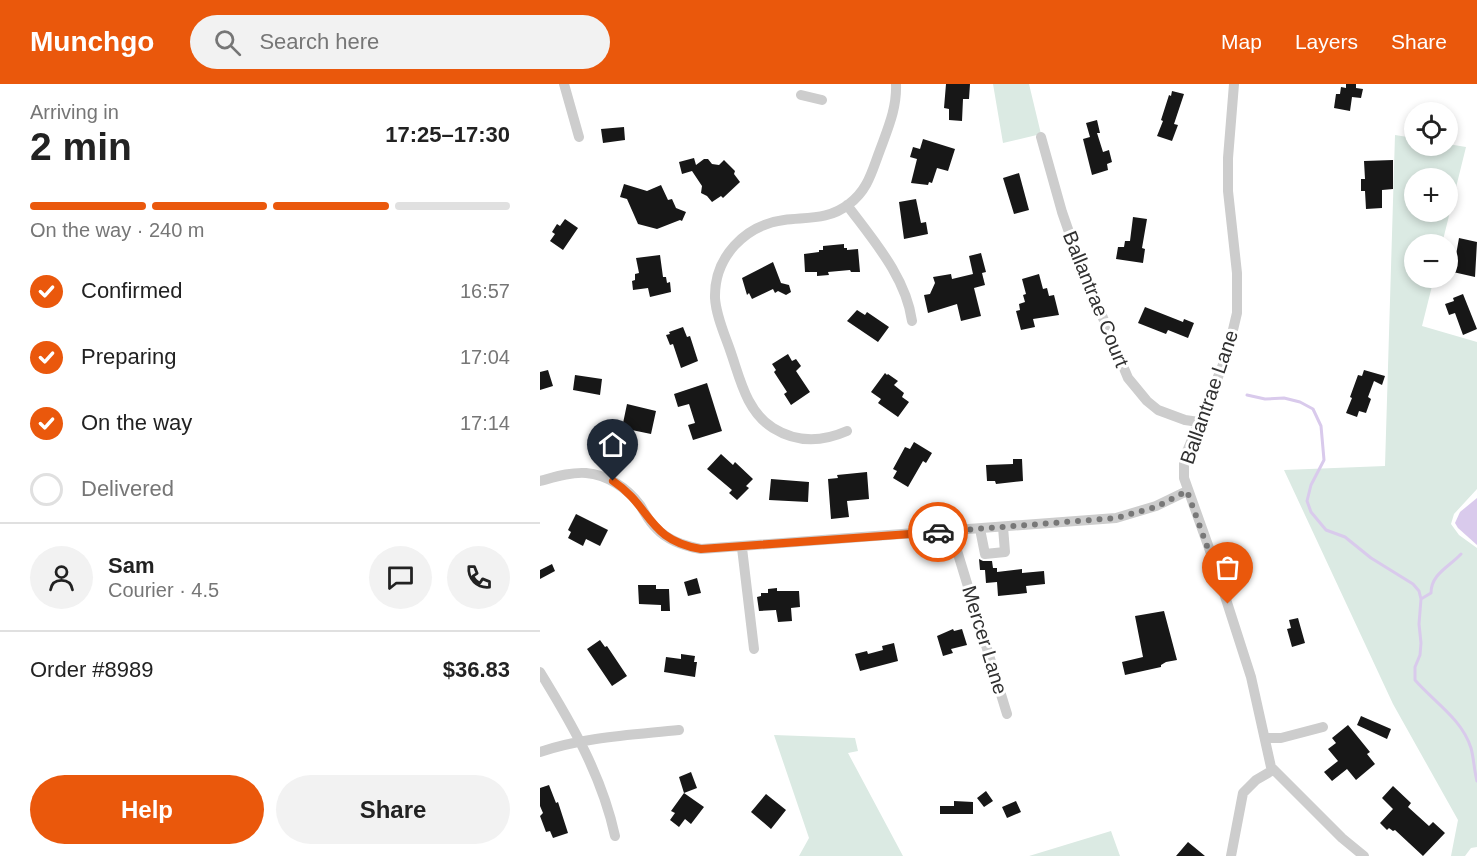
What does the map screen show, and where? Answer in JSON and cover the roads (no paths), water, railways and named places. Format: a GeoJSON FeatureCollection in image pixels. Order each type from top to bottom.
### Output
{"type":"FeatureCollection","features":[{"type":"Feature","properties":{"kind":"street"},"geometry":{"type":"LineString","coordinates":[[564,84],[579,137]]}},
{"type":"Feature","properties":{"kind":"street"},"geometry":{"type":"LineString","coordinates":[[847,431],[827,438],[807,440],[781,433],[760,418],[746,396],[717,312],[715,299],[719,271],[724,258],[745,235],[770,223],[828,215],[847,206],[859,195],[873,172],[894,110],[896,84]]}},
{"type":"Feature","properties":{"kind":"street","name":"Ballantrae Lane"},"geometry":{"type":"LineString","coordinates":[[1233,84],[1228,190],[1237,273],[1237,313],[1227,355],[1199,422],[1183,469],[1187,491],[1235,624],[1251,677],[1273,770]]}},
{"type":"Feature","properties":{"kind":"street"},"geometry":{"type":"LineString","coordinates":[[801,95],[822,100]]}},
{"type":"Feature","properties":{"kind":"street","name":"Ballantrae Court"},"geometry":{"type":"LineString","coordinates":[[1041,136],[1062,212],[1078,258],[1128,378],[1147,401],[1158,410],[1185,420],[1199,422]]}},
{"type":"Feature","properties":{"kind":"street"},"geometry":{"type":"LineString","coordinates":[[847,206],[889,262],[899,282],[912,321]]}},
{"type":"Feature","properties":{"kind":"street"},"geometry":{"type":"LineString","coordinates":[[540,481],[572,474],[599,476],[613,481],[634,497],[655,527],[676,543],[701,549],[742,548],[814,540],[1116,518],[1156,507],[1187,491]]}},
{"type":"Feature","properties":{"kind":"street"},"geometry":{"type":"LineString","coordinates":[[980,529],[985,554],[1005,552],[1003,527]]}},
{"type":"Feature","properties":{"kind":"street","name":"Mercer Lane"},"geometry":{"type":"LineString","coordinates":[[951,531],[1007,714]]}},
{"type":"Feature","properties":{"kind":"street"},"geometry":{"type":"LineString","coordinates":[[742,548],[754,649]]}},
{"type":"Feature","properties":{"kind":"street"},"geometry":{"type":"LineString","coordinates":[[540,672],[581,741],[606,803],[615,836]]}},
{"type":"Feature","properties":{"kind":"street"},"geometry":{"type":"LineString","coordinates":[[1265,736],[1281,738],[1323,727]]}},
{"type":"Feature","properties":{"kind":"street"},"geometry":{"type":"LineString","coordinates":[[540,752],[616,735],[679,730]]}},
{"type":"Feature","properties":{"kind":"street"},"geometry":{"type":"LineString","coordinates":[[1231,856],[1243,793],[1256,780],[1273,770],[1364,856]]}},
{"type":"Feature","properties":{"kind":"waterway"},"geometry":{"type":"LineString","coordinates":[[1247,395],[1265,399],[1284,398],[1300,402],[1313,409],[1321,426],[1324,460],[1311,485],[1307,501],[1311,512],[1326,530],[1345,537],[1371,558],[1413,584],[1419,591],[1421,643],[1420,655],[1415,667],[1415,680],[1461,728],[1471,748],[1477,781]]}},
{"type":"Feature","properties":{"kind":"waterway"},"geometry":{"type":"LineString","coordinates":[[1421,599],[1431,593],[1437,576],[1461,554]]}}]}
